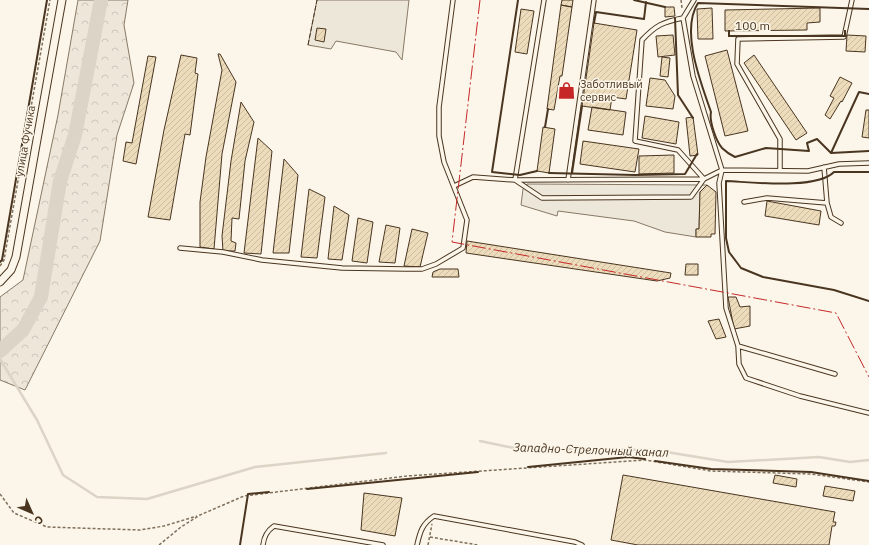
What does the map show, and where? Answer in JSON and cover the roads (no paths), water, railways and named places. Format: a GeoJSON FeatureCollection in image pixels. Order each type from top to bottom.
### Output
{"type":"FeatureCollection","features":[{"type":"Feature","properties":{"kind":"street","name":"улица Фучика"},"geometry":{"type":"LineString","coordinates":[[0,282],[11,270],[16,257],[62,0]]}},
{"type":"Feature","properties":{"kind":"lane"},"geometry":{"type":"LineString","coordinates":[[180,248],[223,252],[262,260],[342,268],[422,269],[436,264],[462,248],[467,220],[444,162],[439,136],[439,107],[453,0]]}},
{"type":"Feature","properties":{"kind":"lane"},"geometry":{"type":"LineString","coordinates":[[515,180],[544,0]]}},
{"type":"Feature","properties":{"kind":"lane"},"geometry":{"type":"LineString","coordinates":[[568,180],[594,0]]}},
{"type":"Feature","properties":{"kind":"lane"},"geometry":{"type":"LineString","coordinates":[[694,0],[683,18],[693,76],[722,170],[719,183],[726,308],[738,346],[739,364],[746,378],[800,396],[869,413]]}},
{"type":"Feature","properties":{"kind":"lane"},"geometry":{"type":"LineString","coordinates":[[780,170],[780,139],[737,64],[738,39],[844,37],[852,0]]}},
{"type":"Feature","properties":{"kind":"lane"},"geometry":{"type":"LineString","coordinates":[[683,18],[663,22],[653,28],[642,40],[635,141],[678,150],[704,179]]}},
{"type":"Feature","properties":{"kind":"lane"},"geometry":{"type":"LineString","coordinates":[[454,186],[473,177],[515,180],[704,179],[722,170],[808,171],[839,164],[869,163]]}},
{"type":"Feature","properties":{"kind":"lane"},"geometry":{"type":"LineString","coordinates":[[824,167],[827,203],[831,217],[841,223]]}},
{"type":"Feature","properties":{"kind":"lane"},"geometry":{"type":"LineString","coordinates":[[515,180],[542,198],[558,198],[691,197],[704,179]]}},
{"type":"Feature","properties":{"kind":"lane"},"geometry":{"type":"LineString","coordinates":[[744,202],[767,198],[827,203]]}},
{"type":"Feature","properties":{"kind":"lane"},"geometry":{"type":"LineString","coordinates":[[738,346],[834,374]]}},
{"type":"Feature","properties":{"kind":"lane"},"geometry":{"type":"LineString","coordinates":[[417,545],[421,529],[425,522],[434,516],[575,542],[582,545]]}},
{"type":"Feature","properties":{"kind":"lane"},"geometry":{"type":"LineString","coordinates":[[263,545],[264,537],[268,530],[274,526],[383,545]]}},
{"type":"Feature","properties":{"kind":"waterway"},"geometry":{"type":"LineString","coordinates":[[0,351],[23,330],[41,297],[60,181],[75,135],[101,0]]}},
{"type":"Feature","properties":{"kind":"waterway","name":"Западно-Стрелочный канал"},"geometry":{"type":"LineString","coordinates":[[0,359],[37,420],[63,475],[97,497],[147,499],[255,467],[386,453]]}},
{"type":"Feature","properties":{"kind":"waterway","name":"Западно-Стрелочный канал"},"geometry":{"type":"LineString","coordinates":[[480,441],[519,449],[654,450],[728,462],[819,457],[850,462],[869,460]]}},
{"type":"Feature","properties":{"kind":"place","name":"Заботливый сервис"},"geometry":{"type":"Point","coordinates":[567,90]}}]}
